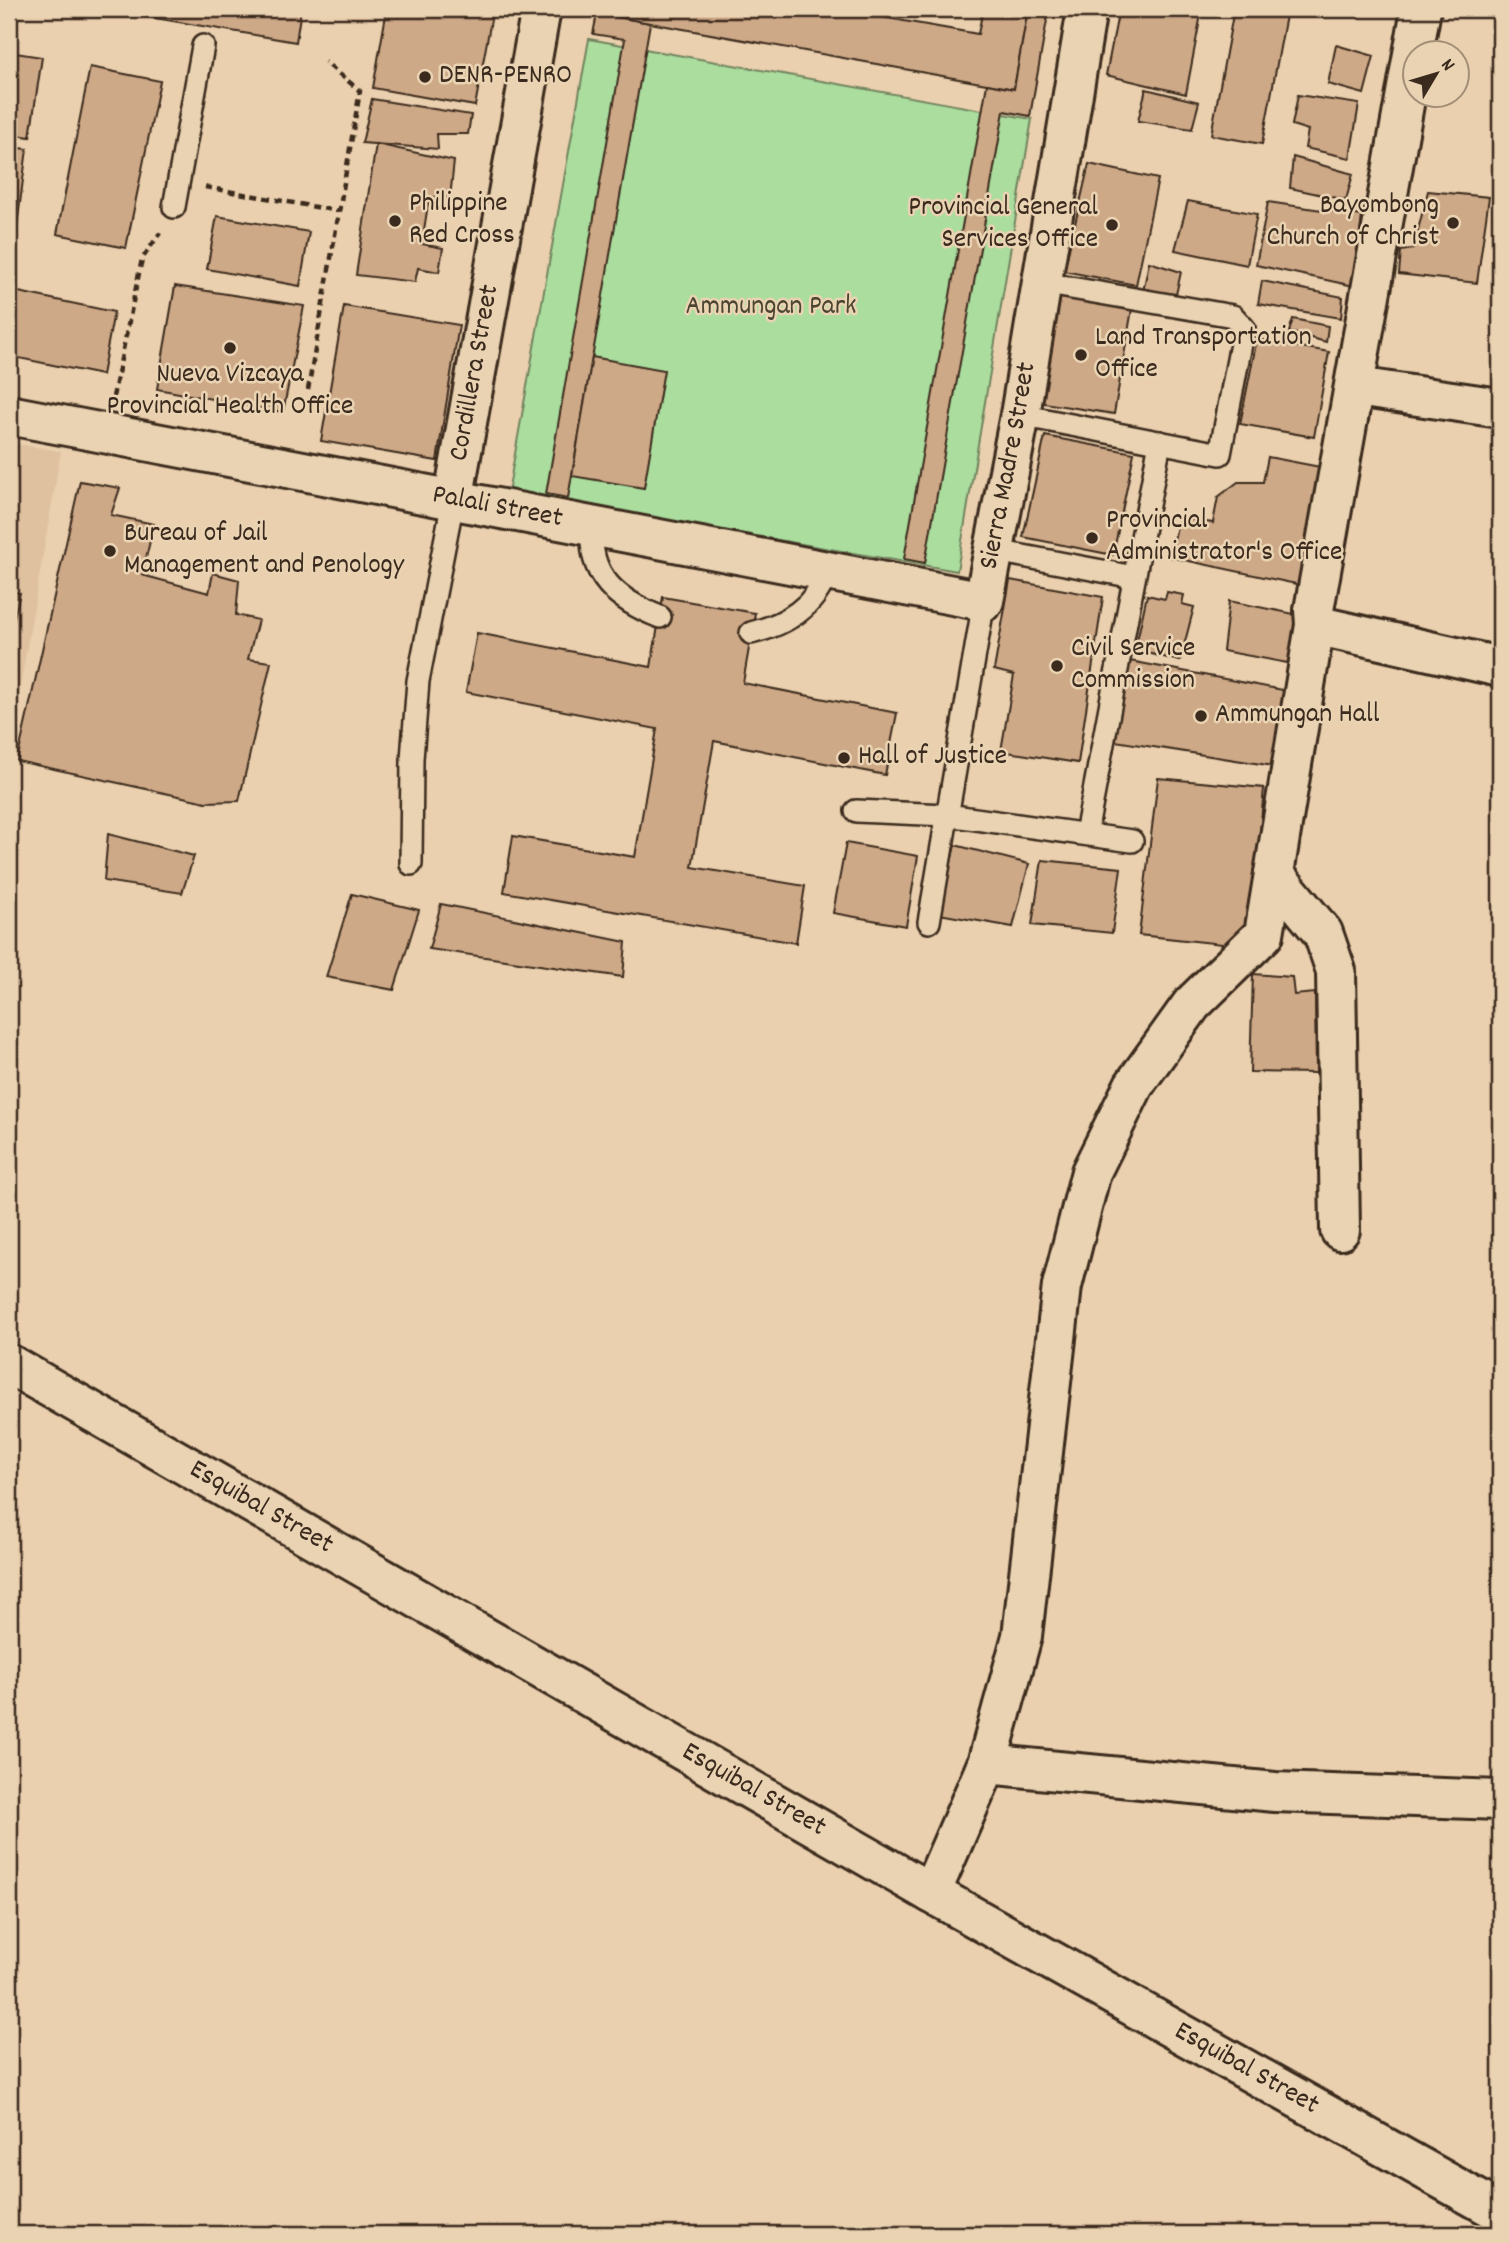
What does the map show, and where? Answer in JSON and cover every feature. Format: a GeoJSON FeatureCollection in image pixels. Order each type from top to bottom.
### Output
{"type":"FeatureCollection","features":[{"type":"Feature","properties":{"kind":"street","name":"Cordillera Street"},"geometry":{"type":"LineString","coordinates":[[453,501],[541,9]]}},
{"type":"Feature","properties":{"kind":"street","name":"Sierra Madre Street"},"geometry":{"type":"LineString","coordinates":[[984,601],[996,551],[1020,415],[1087,9]]}},
{"type":"Feature","properties":{"kind":"street"},"geometry":{"type":"LineString","coordinates":[[931,1893],[987,1763],[1022,1636],[1062,1286],[1091,1172],[1134,1085],[1192,1004],[1264,934],[1315,625],[1314,610],[1356,387],[1421,9]]}},
{"type":"Feature","properties":{"kind":"street"},"geometry":{"type":"LineString","coordinates":[[1356,387],[1500,408]]}},
{"type":"Feature","properties":{"kind":"street","name":"Palali Street"},"geometry":{"type":"LineString","coordinates":[[9,415],[984,601]]}},
{"type":"Feature","properties":{"kind":"street"},"geometry":{"type":"LineString","coordinates":[[1315,625],[1500,667]]}},
{"type":"Feature","properties":{"kind":"street"},"geometry":{"type":"LineString","coordinates":[[1274,874],[1323,933],[1336,971],[1340,1230]]}},
{"type":"Feature","properties":{"kind":"street","name":"Esquibal Street"},"geometry":{"type":"LineString","coordinates":[[9,1364],[931,1893],[1500,2212]]}},
{"type":"Feature","properties":{"kind":"street"},"geometry":{"type":"LineString","coordinates":[[987,1763],[1275,1792],[1500,1800]]}},
{"type":"Feature","properties":{"kind":"lane"},"geometry":{"type":"LineString","coordinates":[[174,207],[203,46]]}},
{"type":"Feature","properties":{"kind":"lane"},"geometry":{"type":"LineString","coordinates":[[1020,415],[1220,454],[1244,328],[1233,316],[1042,283]]}},
{"type":"Feature","properties":{"kind":"lane"},"geometry":{"type":"LineString","coordinates":[[1086,834],[1096,796],[1160,442]]}},
{"type":"Feature","properties":{"kind":"lane","name":"Cordillera Street"},"geometry":{"type":"LineString","coordinates":[[411,864],[412,759],[418,681],[453,501]]}},
{"type":"Feature","properties":{"kind":"lane"},"geometry":{"type":"LineString","coordinates":[[593,527],[592,554],[609,589],[627,603],[660,617]]}},
{"type":"Feature","properties":{"kind":"lane"},"geometry":{"type":"LineString","coordinates":[[996,551],[1135,577]]}},
{"type":"Feature","properties":{"kind":"lane"},"geometry":{"type":"LineString","coordinates":[[751,633],[781,624],[814,601],[827,572]]}},
{"type":"Feature","properties":{"kind":"lane","name":"Sierra Madre Street"},"geometry":{"type":"LineString","coordinates":[[929,922],[984,601]]}},
{"type":"Feature","properties":{"kind":"lane"},"geometry":{"type":"LineString","coordinates":[[856,811],[947,815],[1132,841]]}},
{"type":"Feature","properties":{"kind":"path"},"geometry":{"type":"LineString","coordinates":[[308,390],[360,91],[325,62]]}},
{"type":"Feature","properties":{"kind":"path"},"geometry":{"type":"LineString","coordinates":[[178,183],[338,211]]}},
{"type":"Feature","properties":{"kind":"path"},"geometry":{"type":"LineString","coordinates":[[105,434],[142,259],[174,207]]}},
{"type":"Feature","properties":{"kind":"shaded area"},"geometry":{"type":"Polygon","coordinates":[[[9,443],[61,451],[9,750],[9,443]]]}},
{"type":"Feature","properties":{"kind":"green space","name":"Ammungan Park"},"geometry":{"type":"Polygon","coordinates":[[[589,39],[1032,119],[957,571],[508,493],[589,39]]]}},
{"type":"Feature","properties":{"kind":"building"},"geometry":{"type":"Polygon","coordinates":[[[102,9],[301,9],[296,42],[102,9]]]}},
{"type":"Feature","properties":{"kind":"building"},"geometry":{"type":"Polygon","coordinates":[[[387,9],[493,9],[475,106],[373,88],[387,9]]]}},
{"type":"Feature","properties":{"kind":"building"},"geometry":{"type":"Polygon","coordinates":[[[598,9],[619,9],[617,17],[650,23],[568,498],[546,494],[625,39],[593,34],[598,9]]]}},
{"type":"Feature","properties":{"kind":"building"},"geometry":{"type":"Polygon","coordinates":[[[619,9],[836,9],[978,34],[983,9],[1028,9],[1014,89],[617,17],[619,9]]]}},
{"type":"Feature","properties":{"kind":"building"},"geometry":{"type":"Polygon","coordinates":[[[1028,9],[1049,9],[1030,116],[1004,111],[925,563],[904,559],[987,84],[1014,89],[1028,9]]]}},
{"type":"Feature","properties":{"kind":"building"},"geometry":{"type":"Polygon","coordinates":[[[1119,9],[1202,9],[1186,94],[1106,75],[1119,9]]]}},
{"type":"Feature","properties":{"kind":"building"},"geometry":{"type":"Polygon","coordinates":[[[1234,9],[1287,10],[1262,144],[1211,135],[1234,9]]]}},
{"type":"Feature","properties":{"kind":"building"},"geometry":{"type":"Polygon","coordinates":[[[1336,45],[1374,56],[1364,94],[1328,84],[1336,45]]]}},
{"type":"Feature","properties":{"kind":"building"},"geometry":{"type":"Polygon","coordinates":[[[9,52],[42,57],[30,137],[9,134],[9,52]]]}},
{"type":"Feature","properties":{"kind":"building"},"geometry":{"type":"Polygon","coordinates":[[[90,67],[160,81],[126,248],[57,234],[90,67]]]}},
{"type":"Feature","properties":{"kind":"building"},"geometry":{"type":"Polygon","coordinates":[[[1146,89],[1199,102],[1192,129],[1138,121],[1146,89]]]}},
{"type":"Feature","properties":{"kind":"building"},"geometry":{"type":"Polygon","coordinates":[[[1298,95],[1359,104],[1350,158],[1305,148],[1308,130],[1292,125],[1298,95]]]}},
{"type":"Feature","properties":{"kind":"building"},"geometry":{"type":"Polygon","coordinates":[[[372,99],[471,115],[468,134],[437,134],[438,149],[362,143],[372,99]]]}},
{"type":"Feature","properties":{"kind":"building","name":"Philippine Red Cross"},"geometry":{"type":"Polygon","coordinates":[[[376,144],[454,161],[450,198],[429,197],[422,244],[443,248],[439,272],[418,268],[415,282],[356,275],[376,144]]]}},
{"type":"Feature","properties":{"kind":"building"},"geometry":{"type":"Polygon","coordinates":[[[9,147],[27,149],[16,234],[9,233],[9,147]]]}},
{"type":"Feature","properties":{"kind":"building"},"geometry":{"type":"Polygon","coordinates":[[[1293,157],[1353,174],[1346,200],[1290,188],[1293,157]]]}},
{"type":"Feature","properties":{"kind":"building","name":"Provincial General Services Office"},"geometry":{"type":"Polygon","coordinates":[[[1089,164],[1158,179],[1136,285],[1064,271],[1089,164]]]}},
{"type":"Feature","properties":{"kind":"building","name":"Bayombong Church of Christ"},"geometry":{"type":"Polygon","coordinates":[[[1428,191],[1489,197],[1477,283],[1399,274],[1401,251],[1413,249],[1428,191]]]}},
{"type":"Feature","properties":{"kind":"building"},"geometry":{"type":"Polygon","coordinates":[[[1188,201],[1257,214],[1247,265],[1175,250],[1188,201]]]}},
{"type":"Feature","properties":{"kind":"building"},"geometry":{"type":"Polygon","coordinates":[[[1268,202],[1362,216],[1354,286],[1256,265],[1268,202]]]}},
{"type":"Feature","properties":{"kind":"building"},"geometry":{"type":"Polygon","coordinates":[[[217,216],[309,232],[300,286],[207,269],[217,216]]]}},
{"type":"Feature","properties":{"kind":"building"},"geometry":{"type":"Polygon","coordinates":[[[1149,262],[1181,272],[1175,299],[1143,292],[1149,262]]]}},
{"type":"Feature","properties":{"kind":"building"},"geometry":{"type":"Polygon","coordinates":[[[1262,281],[1343,297],[1341,318],[1258,304],[1262,281]]]}},
{"type":"Feature","properties":{"kind":"building","name":"Nueva Vizcaya Provincial Health Office"},"geometry":{"type":"Polygon","coordinates":[[[175,286],[304,306],[283,412],[157,389],[175,286]]]}},
{"type":"Feature","properties":{"kind":"building"},"geometry":{"type":"Polygon","coordinates":[[[9,290],[114,312],[102,375],[9,356],[9,290]]]}},
{"type":"Feature","properties":{"kind":"building","name":"Land Transportation Office"},"geometry":{"type":"Polygon","coordinates":[[[1045,294],[1132,309],[1114,414],[1031,401],[1045,294]]]}},
{"type":"Feature","properties":{"kind":"building"},"geometry":{"type":"Polygon","coordinates":[[[344,306],[459,325],[437,461],[321,441],[344,306]]]}},
{"type":"Feature","properties":{"kind":"building"},"geometry":{"type":"Polygon","coordinates":[[[1293,319],[1328,326],[1326,342],[1289,332],[1293,319]]]}},
{"type":"Feature","properties":{"kind":"building"},"geometry":{"type":"Polygon","coordinates":[[[1257,339],[1329,352],[1314,437],[1240,424],[1257,339]]]}},
{"type":"Feature","properties":{"kind":"building"},"geometry":{"type":"Polygon","coordinates":[[[592,357],[664,370],[644,488],[572,476],[592,357]]]}},
{"type":"Feature","properties":{"kind":"building"},"geometry":{"type":"Polygon","coordinates":[[[1045,436],[1134,453],[1113,555],[1023,537],[1045,436]]]}},
{"type":"Feature","properties":{"kind":"building"},"geometry":{"type":"Polygon","coordinates":[[[1268,457],[1336,470],[1315,588],[1170,557],[1179,518],[1213,523],[1218,497],[1238,482],[1263,482],[1268,457]]]}},
{"type":"Feature","properties":{"kind":"building"},"geometry":{"type":"Polygon","coordinates":[[[80,481],[120,488],[111,515],[154,524],[142,575],[209,593],[213,573],[239,580],[236,615],[258,620],[248,659],[271,662],[239,801],[206,802],[17,761],[80,481]]]}},
{"type":"Feature","properties":{"kind":"building"},"geometry":{"type":"Polygon","coordinates":[[[1010,580],[1103,597],[1078,763],[1001,751],[1014,675],[994,670],[1010,580]]]}},
{"type":"Feature","properties":{"kind":"building"},"geometry":{"type":"Polygon","coordinates":[[[9,591],[20,593],[9,639],[9,591]]]}},
{"type":"Feature","properties":{"kind":"building"},"geometry":{"type":"Polygon","coordinates":[[[1167,592],[1184,595],[1182,604],[1194,607],[1180,661],[1135,650],[1147,595],[1165,599],[1167,592]]]}},
{"type":"Feature","properties":{"kind":"building","name":"Hall of Justice"},"geometry":{"type":"Polygon","coordinates":[[[663,597],[755,613],[743,683],[897,713],[885,775],[714,741],[692,867],[805,886],[796,943],[504,892],[513,836],[635,857],[657,729],[466,692],[477,633],[651,667],[663,597]]]}},
{"type":"Feature","properties":{"kind":"building"},"geometry":{"type":"Polygon","coordinates":[[[1229,601],[1299,615],[1293,664],[1223,651],[1229,601]]]}},
{"type":"Feature","properties":{"kind":"building","name":"Ammungan Hall"},"geometry":{"type":"Polygon","coordinates":[[[1130,661],[1288,691],[1274,766],[1115,741],[1130,661]]]}},
{"type":"Feature","properties":{"kind":"building"},"geometry":{"type":"Polygon","coordinates":[[[1158,778],[1264,788],[1250,947],[1139,935],[1158,778]]]}},
{"type":"Feature","properties":{"kind":"building"},"geometry":{"type":"Polygon","coordinates":[[[108,834],[194,856],[182,893],[104,881],[108,834]]]}},
{"type":"Feature","properties":{"kind":"building"},"geometry":{"type":"Polygon","coordinates":[[[846,843],[918,856],[906,926],[833,913],[846,843]]]}},
{"type":"Feature","properties":{"kind":"building"},"geometry":{"type":"Polygon","coordinates":[[[955,845],[1029,864],[1013,927],[939,914],[955,845]]]}},
{"type":"Feature","properties":{"kind":"building"},"geometry":{"type":"Polygon","coordinates":[[[1042,860],[1121,868],[1112,933],[1032,925],[1042,860]]]}},
{"type":"Feature","properties":{"kind":"building"},"geometry":{"type":"Polygon","coordinates":[[[352,894],[419,910],[394,990],[326,977],[352,894]]]}},
{"type":"Feature","properties":{"kind":"building"},"geometry":{"type":"Polygon","coordinates":[[[441,904],[626,942],[623,977],[429,949],[441,904]]]}},
{"type":"Feature","properties":{"kind":"building"},"geometry":{"type":"Polygon","coordinates":[[[1253,974],[1292,977],[1294,995],[1315,993],[1316,1073],[1250,1072],[1253,974]]]}},
{"type":"Feature","properties":{"kind":"place","name":"DENR-PENRO"},"geometry":{"type":"Point","coordinates":[425,77]}},
{"type":"Feature","properties":{"kind":"place","name":"Philippine Red Cross"},"geometry":{"type":"Point","coordinates":[395,221]}},
{"type":"Feature","properties":{"kind":"place","name":"Bayombong Church of Christ"},"geometry":{"type":"Point","coordinates":[1453,223]}},
{"type":"Feature","properties":{"kind":"place","name":"Provincial General Services Office"},"geometry":{"type":"Point","coordinates":[1112,225]}},
{"type":"Feature","properties":{"kind":"place","name":"Nueva Vizcaya Provincial Health Office"},"geometry":{"type":"Point","coordinates":[230,348]}},
{"type":"Feature","properties":{"kind":"place","name":"Land Transportation Office"},"geometry":{"type":"Point","coordinates":[1081,355]}},
{"type":"Feature","properties":{"kind":"place","name":"Provincial Administrator's Office"},"geometry":{"type":"Point","coordinates":[1092,538]}},
{"type":"Feature","properties":{"kind":"place","name":"Bureau of Jail Management and Penology"},"geometry":{"type":"Point","coordinates":[110,551]}},
{"type":"Feature","properties":{"kind":"place","name":"Civil Service Commission"},"geometry":{"type":"Point","coordinates":[1057,666]}},
{"type":"Feature","properties":{"kind":"place","name":"Ammungan Hall"},"geometry":{"type":"Point","coordinates":[1201,716]}},
{"type":"Feature","properties":{"kind":"place","name":"Hall of Justice"},"geometry":{"type":"Point","coordinates":[844,758]}}]}
